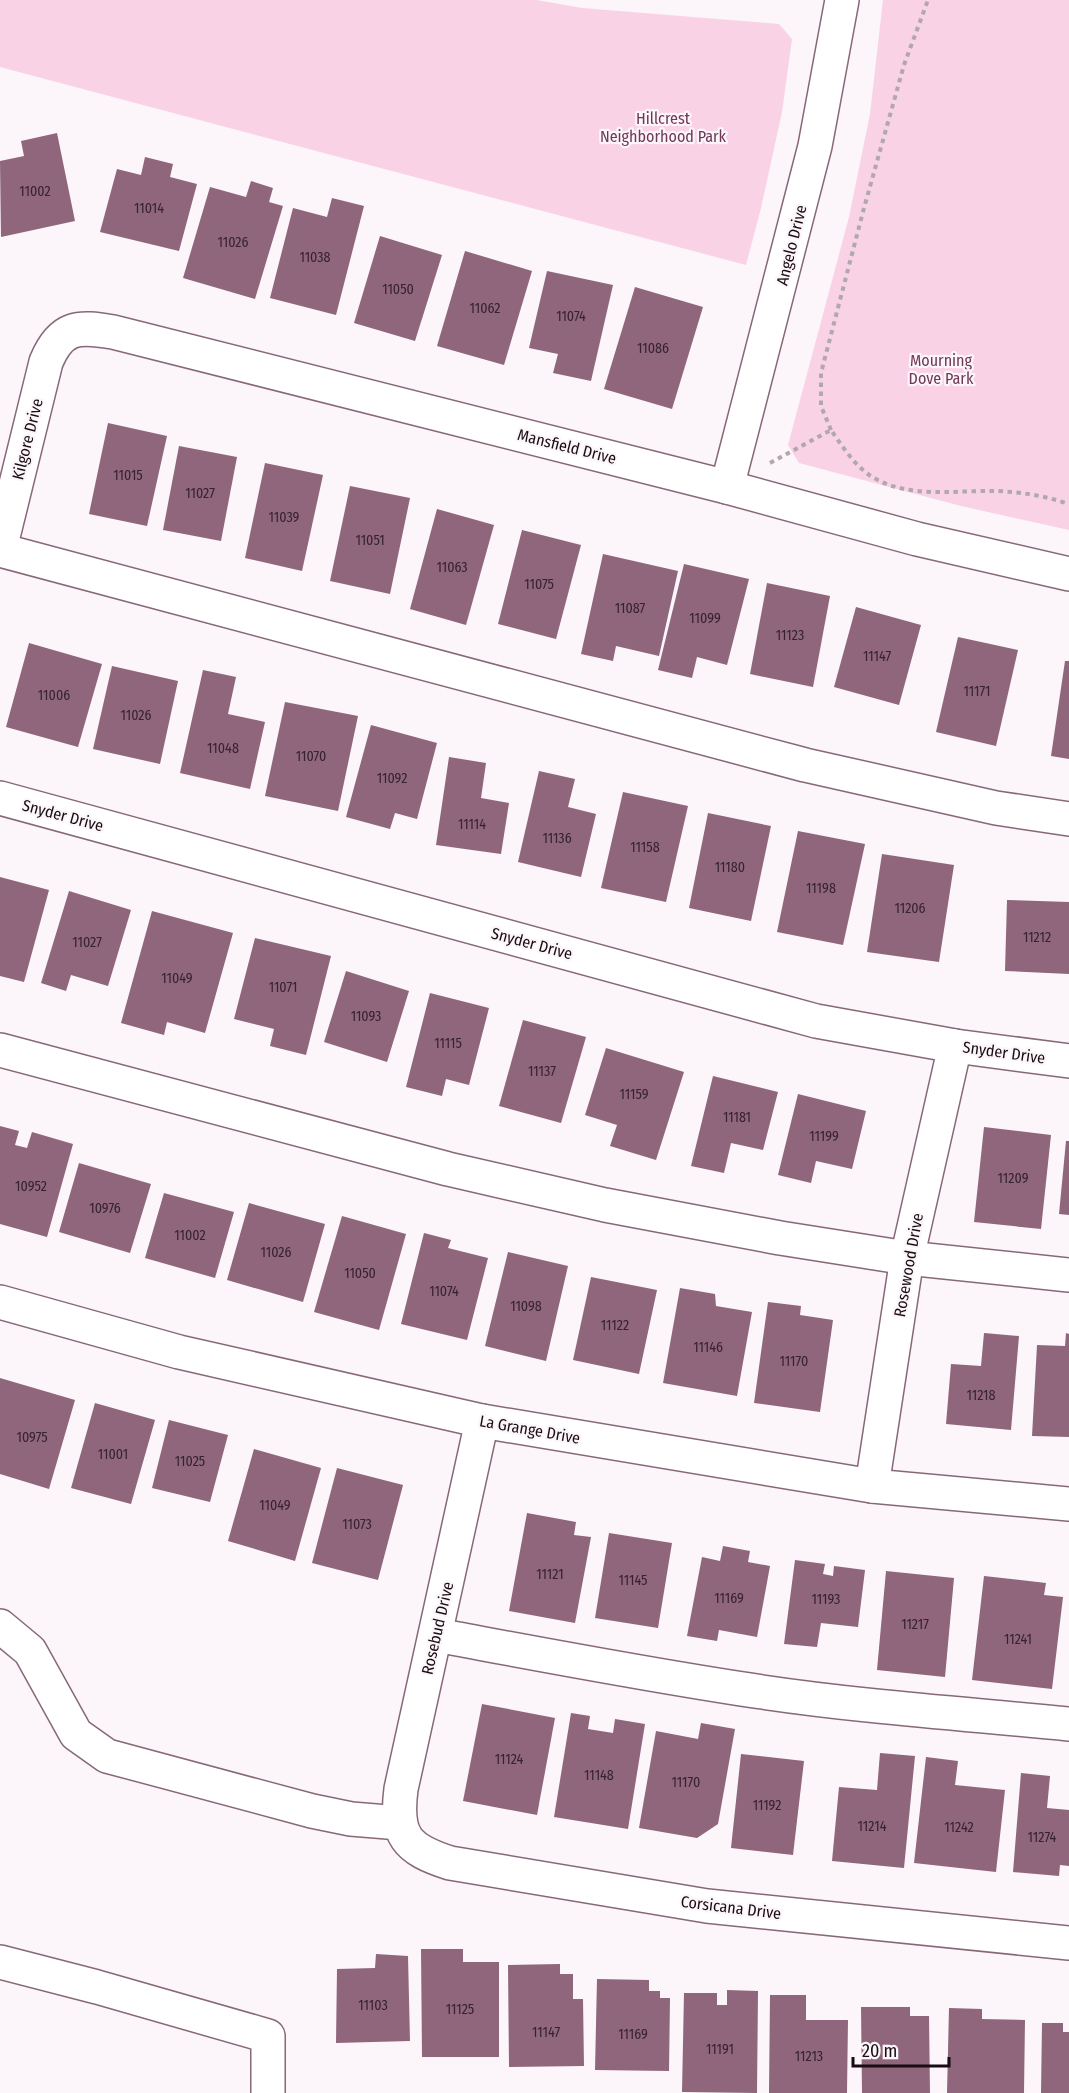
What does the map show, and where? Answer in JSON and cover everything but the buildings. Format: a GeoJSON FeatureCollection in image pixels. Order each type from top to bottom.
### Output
{"type":"FeatureCollection","features":[{"type":"Feature","properties":{"kind":"street","name":"Angelo Drive"},"geometry":{"type":"LineString","coordinates":[[727,487],[815,146],[842,0]]}},
{"type":"Feature","properties":{"kind":"street","name":"Mansfield Drive"},"geometry":{"type":"LineString","coordinates":[[65,333],[92,328],[113,332],[727,487],[917,539],[1069,574]]}},
{"type":"Feature","properties":{"kind":"street","name":"Kilgore Drive"},"geometry":{"type":"LineString","coordinates":[[0,550],[46,362],[53,347],[65,333]]}},
{"type":"Feature","properties":{"kind":"street"},"geometry":{"type":"LineString","coordinates":[[0,550],[805,765],[996,808],[1069,819]]}},
{"type":"Feature","properties":{"kind":"street","name":"Snyder Drive"},"geometry":{"type":"LineString","coordinates":[[0,798],[816,1021],[955,1046],[1069,1061]]}},
{"type":"Feature","properties":{"kind":"street","name":"Rosewood Drive"},"geometry":{"type":"LineString","coordinates":[[872,1486],[907,1258],[955,1046]]}},
{"type":"Feature","properties":{"kind":"street"},"geometry":{"type":"LineString","coordinates":[[0,1050],[448,1168],[605,1205],[780,1238],[907,1258],[1069,1275]]}},
{"type":"Feature","properties":{"kind":"street","name":"La Grange Drive"},"geometry":{"type":"LineString","coordinates":[[0,1302],[179,1352],[483,1421],[872,1486],[1069,1504]]}},
{"type":"Feature","properties":{"kind":"street","name":"Rosebud Drive"},"geometry":{"type":"LineString","coordinates":[[402,1830],[401,1789],[483,1421]]}},
{"type":"Feature","properties":{"kind":"street"},"geometry":{"type":"LineString","coordinates":[[0,1626],[30,1650],[76,1734],[107,1756],[312,1811],[402,1830]]}},
{"type":"Feature","properties":{"kind":"street"},"geometry":{"type":"LineString","coordinates":[[435,1635],[763,1693],[1069,1724]]}},
{"type":"Feature","properties":{"kind":"street","name":"Corsicana Drive"},"geometry":{"type":"LineString","coordinates":[[402,1830],[417,1850],[450,1863],[707,1906],[1069,1943]]}},
{"type":"Feature","properties":{"kind":"street"},"geometry":{"type":"LineString","coordinates":[[0,1962],[268,2036],[268,2093]]}},
{"type":"Feature","properties":{"kind":"path"},"geometry":{"type":"LineString","coordinates":[[928,0],[904,65],[864,208],[821,373],[821,406],[831,430],[852,460],[873,477],[891,486],[928,493],[995,491],[1036,495],[1069,504]]}},
{"type":"Feature","properties":{"kind":"path"},"geometry":{"type":"LineString","coordinates":[[727,487],[831,430]]}},
{"type":"Feature","properties":{"kind":"green space","name":"Hillcrest Neighborhood Park"},"geometry":{"type":"Polygon","coordinates":[[[0,0],[537,0],[582,8],[779,24],[792,39],[782,112],[746,265],[0,67],[0,0]]]}},
{"type":"Feature","properties":{"kind":"green space","name":"Mourning Dove Park"},"geometry":{"type":"Polygon","coordinates":[[[883,0],[1069,0],[1069,530],[961,506],[799,463],[788,445],[849,217],[870,114],[883,0]]]}}]}
